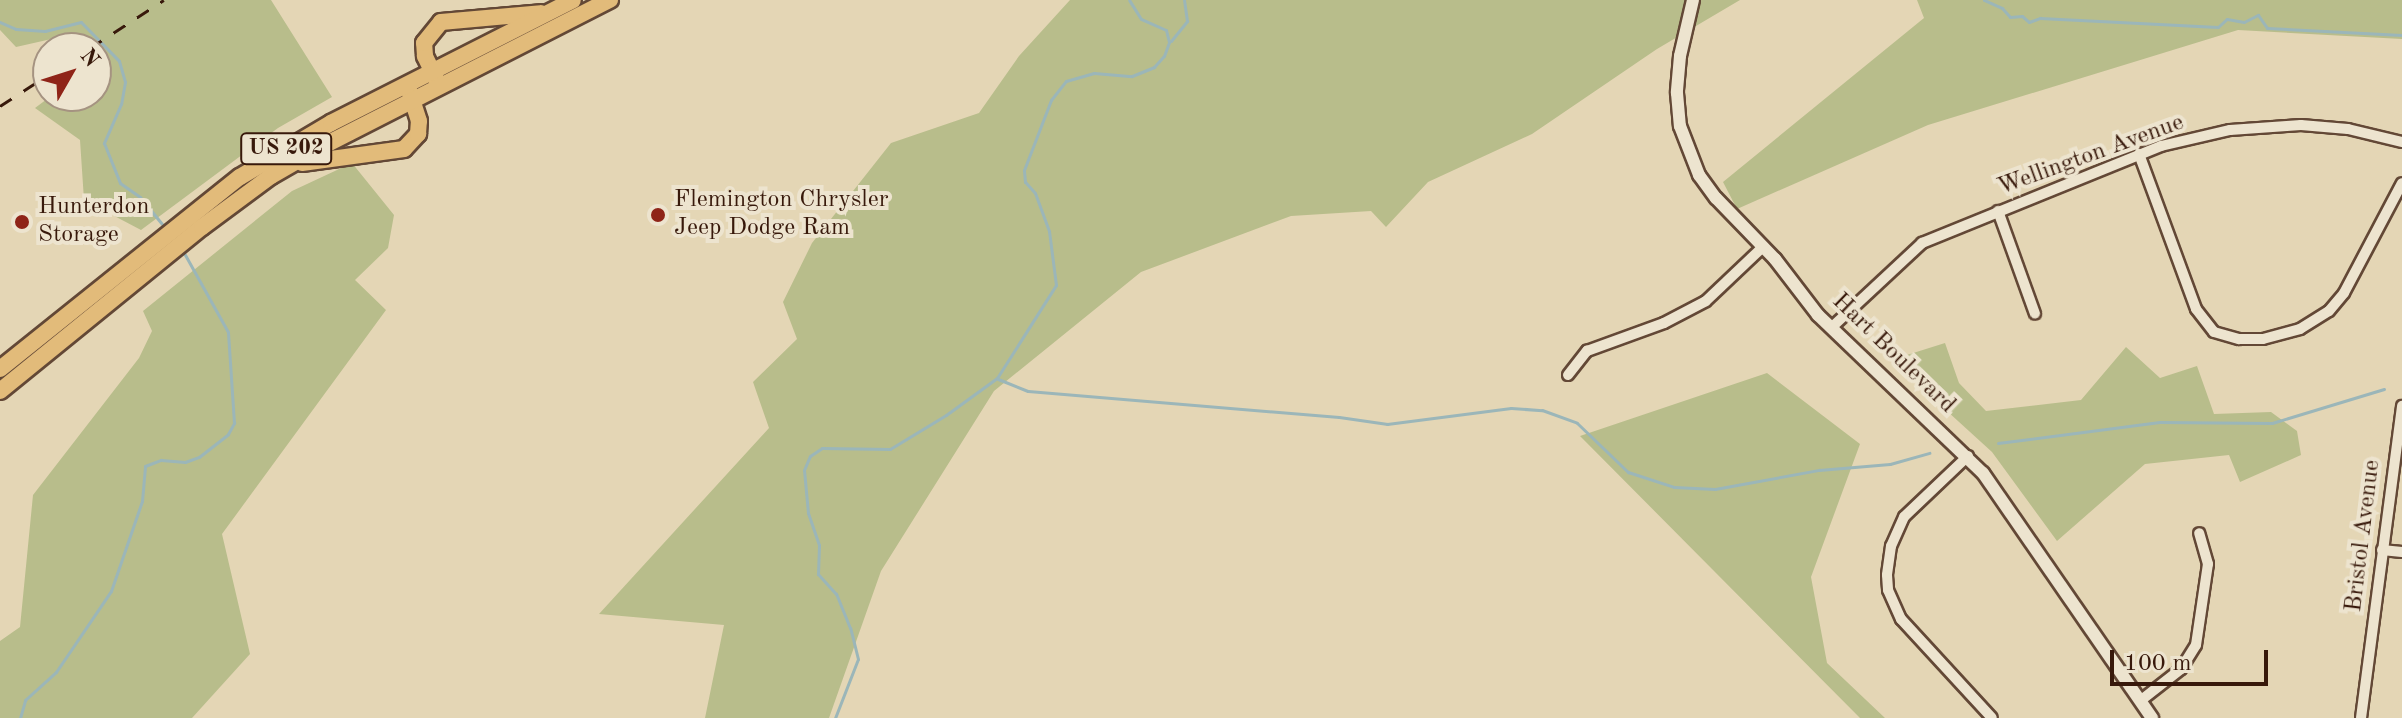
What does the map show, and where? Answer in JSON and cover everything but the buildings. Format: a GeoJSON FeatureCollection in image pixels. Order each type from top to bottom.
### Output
{"type":"FeatureCollection","features":[{"type":"Feature","properties":{"kind":"highway","name":"US 202"},"geometry":{"type":"LineString","coordinates":[[436,79],[573,0]]}},
{"type":"Feature","properties":{"kind":"highway","name":"US 202"},"geometry":{"type":"LineString","coordinates":[[0,391],[270,158],[610,0]]}},
{"type":"Feature","properties":{"kind":"highway"},"geometry":{"type":"LineString","coordinates":[[436,79],[424,43],[441,22],[550,12]]}},
{"type":"Feature","properties":{"kind":"highway","name":"US 202"},"geometry":{"type":"LineString","coordinates":[[180,233],[409,93]]}},
{"type":"Feature","properties":{"kind":"highway"},"geometry":{"type":"LineString","coordinates":[[288,166],[404,149],[418,134],[419,121],[409,93]]}},
{"type":"Feature","properties":{"kind":"highway","name":"US 202"},"geometry":{"type":"LineString","coordinates":[[0,369],[161,249]]}},
{"type":"Feature","properties":{"kind":"street","name":"Hart Boulevard"},"geometry":{"type":"LineString","coordinates":[[1693,0],[1678,71],[1680,126],[1687,152],[1716,198],[1763,247],[1831,328],[1968,456],[1998,492],[2152,718]]}},
{"type":"Feature","properties":{"kind":"street","name":"Wellington Avenue"},"geometry":{"type":"LineString","coordinates":[[1831,328],[1922,243],[2139,154],[2207,135],[2277,126],[2348,129],[2402,142]]}},
{"type":"Feature","properties":{"kind":"street"},"geometry":{"type":"LineString","coordinates":[[2139,154],[2196,309],[2214,332],[2239,339],[2263,339],[2300,329],[2329,311],[2344,293],[2402,183]]}},
{"type":"Feature","properties":{"kind":"street"},"geometry":{"type":"LineString","coordinates":[[1998,211],[2035,314]]}},
{"type":"Feature","properties":{"kind":"street"},"geometry":{"type":"LineString","coordinates":[[1568,375],[1587,351],[1664,323],[1706,301],[1763,247]]}},
{"type":"Feature","properties":{"kind":"street","name":"Bristol Avenue"},"geometry":{"type":"LineString","coordinates":[[2361,718],[2402,406]]}},
{"type":"Feature","properties":{"kind":"street"},"geometry":{"type":"LineString","coordinates":[[1968,456],[1904,517],[1891,546],[1888,590],[1906,626],[1992,718]]}},
{"type":"Feature","properties":{"kind":"street"},"geometry":{"type":"LineString","coordinates":[[2140,701],[2181,669],[2196,645],[2208,564],[2199,533]]}},
{"type":"Feature","properties":{"kind":"street"},"geometry":{"type":"LineString","coordinates":[[2382,550],[2402,552]]}},
{"type":"Feature","properties":{"kind":"green space"},"geometry":{"type":"Polygon","coordinates":[[[0,0],[271,0],[332,97],[278,128],[141,230],[84,200],[80,140],[41,112],[112,112],[112,32],[32,32],[32,43],[16,47],[0,30],[0,0]]]}},
{"type":"Feature","properties":{"kind":"green space"},"geometry":{"type":"Polygon","coordinates":[[[1070,0],[1740,0],[1657,49],[1532,134],[1428,182],[1386,227],[1371,211],[1291,216],[1141,272],[994,391],[881,571],[829,718],[705,718],[724,625],[599,614],[769,428],[753,382],[797,339],[783,302],[812,243],[891,143],[979,113],[1019,56],[1070,0]]]}},
{"type":"Feature","properties":{"kind":"green space"},"geometry":{"type":"Polygon","coordinates":[[[1917,0],[2402,0],[2402,39],[2238,30],[1928,125],[1737,209],[1723,182],[1924,18],[1917,0]]]}},
{"type":"Feature","properties":{"kind":"green space"},"geometry":{"type":"Polygon","coordinates":[[[352,163],[394,215],[388,248],[355,280],[386,310],[222,534],[250,654],[192,718],[0,718],[0,641],[20,627],[33,495],[139,358],[152,331],[143,311],[292,191],[352,163]]]}},
{"type":"Feature","properties":{"kind":"green space"},"geometry":{"type":"Polygon","coordinates":[[[1945,343],[1959,383],[1986,411],[2081,400],[2126,347],[2160,378],[2197,366],[2214,414],[2271,412],[2297,431],[2301,455],[2240,482],[2229,455],[2145,464],[2057,541],[1992,452],[1891,360],[1945,343]]]}},
{"type":"Feature","properties":{"kind":"green space"},"geometry":{"type":"Polygon","coordinates":[[[1767,373],[1860,444],[1811,577],[1827,663],[1885,718],[1860,718],[1580,436],[1767,373]]]}},
{"type":"Feature","properties":{"kind":"waterway"},"geometry":{"type":"LineString","coordinates":[[835,718],[858,659],[836,594],[818,574],[819,545],[808,513],[804,470],[810,456],[822,448],[890,449],[946,415],[997,378],[1056,285],[1049,231],[1035,193],[1025,182],[1024,170],[1051,100],[1066,81],[1094,73],[1132,76],[1154,67],[1164,56],[1169,42],[1166,30],[1141,19],[1129,0]]}},
{"type":"Feature","properties":{"kind":"waterway"},"geometry":{"type":"LineString","coordinates":[[1171,41],[1187,21],[1184,0]]}},
{"type":"Feature","properties":{"kind":"waterway"},"geometry":{"type":"LineString","coordinates":[[1984,0],[2002,8],[2010,17],[2022,16],[2029,22],[2040,18],[2218,27],[2227,19],[2244,22],[2258,15],[2267,28],[2402,35]]}},
{"type":"Feature","properties":{"kind":"waterway"},"geometry":{"type":"LineString","coordinates":[[0,22],[16,29],[45,31],[81,22],[119,61],[125,82],[121,104],[104,143],[120,183],[140,197],[166,229]]}},
{"type":"Feature","properties":{"kind":"waterway"},"geometry":{"type":"LineString","coordinates":[[20,718],[25,700],[56,672],[111,591],[142,501],[145,466],[161,460],[185,462],[199,457],[228,434],[234,423],[228,332],[183,251]]}},
{"type":"Feature","properties":{"kind":"waterway"},"geometry":{"type":"LineString","coordinates":[[998,379],[1028,391],[1339,417],[1387,424],[1511,408],[1542,410],[1577,423],[1628,472],[1674,487],[1715,489],[1819,470],[1890,464],[1929,453]]}},
{"type":"Feature","properties":{"kind":"waterway"},"geometry":{"type":"LineString","coordinates":[[1998,443],[2160,422],[2272,423],[2384,389]]}},
{"type":"Feature","properties":{"kind":"railway"},"geometry":{"type":"LineString","coordinates":[[112,34],[164,0]]}},
{"type":"Feature","properties":{"kind":"railway"},"geometry":{"type":"LineString","coordinates":[[0,106],[32,85]]}},
{"type":"Feature","properties":{"kind":"place","name":"Flemington Chrysler Jeep Dodge Ram"},"geometry":{"type":"Point","coordinates":[658,215]}},
{"type":"Feature","properties":{"kind":"place","name":"Hunterdon Storage"},"geometry":{"type":"Point","coordinates":[22,222]}}]}
